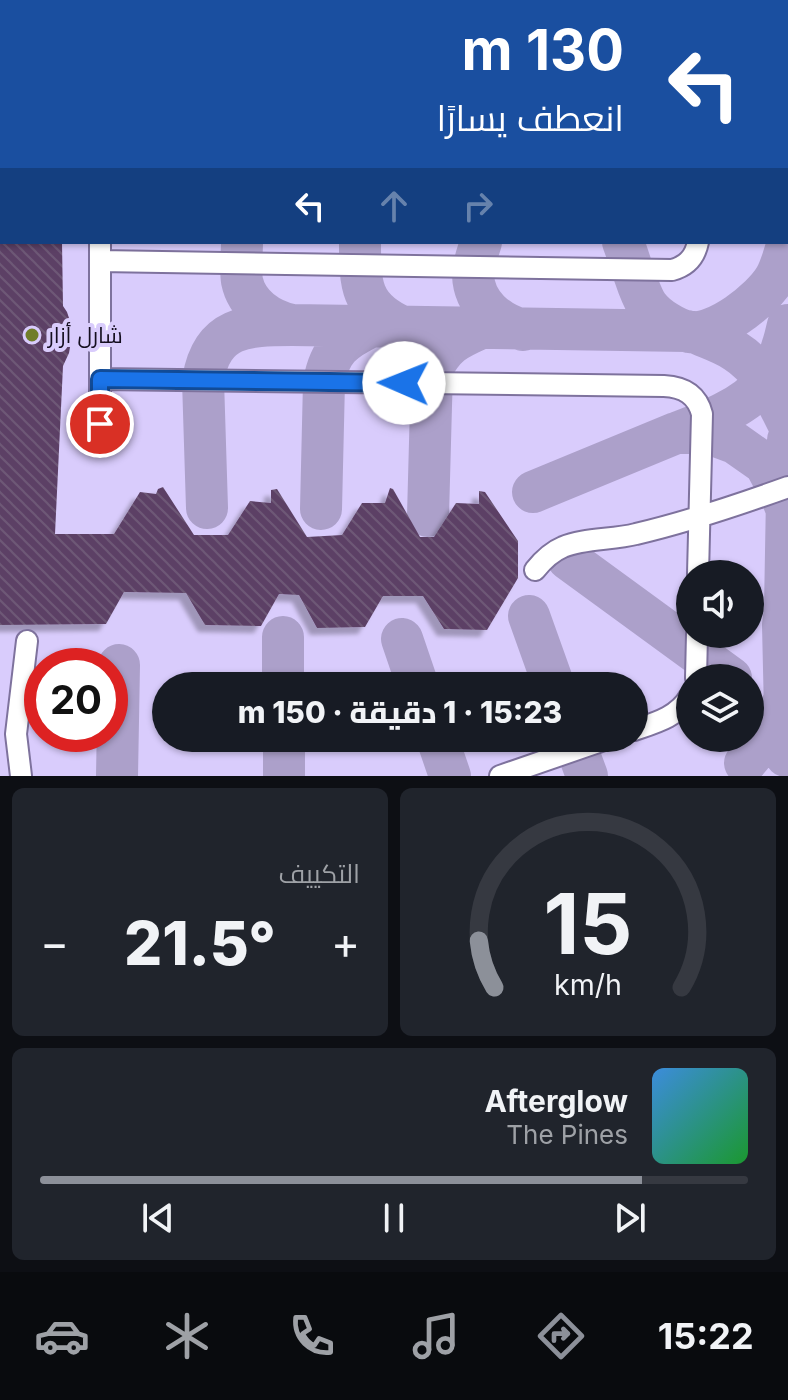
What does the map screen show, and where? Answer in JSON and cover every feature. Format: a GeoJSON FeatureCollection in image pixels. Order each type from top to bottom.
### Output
{"type":"FeatureCollection","features":[{"type":"Feature","properties":{"kind":"lane"},"geometry":{"type":"LineString","coordinates":[[100,446],[100,252],[672,270],[690,261],[697,244]]}},
{"type":"Feature","properties":{"kind":"lane"},"geometry":{"type":"LineString","coordinates":[[100,379],[682,388],[696,399],[702,414],[698,560]]}},
{"type":"Feature","properties":{"kind":"lane"},"geometry":{"type":"LineString","coordinates":[[535,570],[551,553],[573,544],[632,535],[699,517],[788,487]]}},
{"type":"Feature","properties":{"kind":"lane"},"geometry":{"type":"LineString","coordinates":[[21,776],[16,734],[27,641]]}},
{"type":"Feature","properties":{"kind":"lane"},"geometry":{"type":"LineString","coordinates":[[648,725],[676,712]]}},
{"type":"Feature","properties":{"kind":"lane"},"geometry":{"type":"LineString","coordinates":[[500,776],[569,752]]}},
{"type":"Feature","properties":{"kind":"building"},"geometry":{"type":"Polygon","coordinates":[[[0,244],[62,244],[63,306],[73,330],[63,366],[55,534],[114,534],[140,492],[156,494],[163,487],[194,535],[228,535],[250,501],[271,503],[271,490],[277,489],[307,537],[342,535],[362,503],[385,503],[390,488],[420,537],[434,537],[456,503],[479,504],[479,491],[485,492],[518,541],[518,578],[487,630],[444,629],[423,596],[383,596],[365,627],[317,628],[299,595],[279,594],[261,626],[205,625],[186,593],[124,592],[106,624],[0,625],[0,244]]]}},
{"type":"Feature","properties":{"kind":"taxiway"},"geometry":{"type":"LineString","coordinates":[[242,244],[241,276],[249,297],[267,315],[292,325]]}},
{"type":"Feature","properties":{"kind":"taxiway"},"geometry":{"type":"LineString","coordinates":[[360,244],[362,282],[370,303],[378,312],[403,327]]}},
{"type":"Feature","properties":{"kind":"taxiway"},"geometry":{"type":"LineString","coordinates":[[480,244],[473,271],[478,295],[496,317],[523,330]]}},
{"type":"Feature","properties":{"kind":"taxiway"},"geometry":{"type":"LineString","coordinates":[[624,244],[648,306],[666,322],[689,332],[712,328],[749,306],[769,287],[788,244]]}},
{"type":"Feature","properties":{"kind":"taxiway"},"geometry":{"type":"LineString","coordinates":[[207,508],[203,380],[214,349],[234,332],[260,326],[292,325],[687,331]]}},
{"type":"Feature","properties":{"kind":"taxiway"},"geometry":{"type":"LineString","coordinates":[[679,432],[725,412],[757,391],[776,363],[788,325]]}},
{"type":"Feature","properties":{"kind":"taxiway"},"geometry":{"type":"LineString","coordinates":[[321,509],[324,382],[330,362],[339,348],[370,327]]}},
{"type":"Feature","properties":{"kind":"taxiway"},"geometry":{"type":"LineString","coordinates":[[428,516],[432,369],[451,344],[479,329]]}},
{"type":"Feature","properties":{"kind":"taxiway"},"geometry":{"type":"LineString","coordinates":[[694,332],[730,348],[753,365],[788,423]]}},
{"type":"Feature","properties":{"kind":"taxiway"},"geometry":{"type":"LineString","coordinates":[[533,492],[676,433],[708,433],[735,443],[765,464],[786,508]]}},
{"type":"Feature","properties":{"kind":"taxiway"},"geometry":{"type":"LineString","coordinates":[[788,440],[785,608],[788,621]]}},
{"type":"Feature","properties":{"kind":"taxiway"},"geometry":{"type":"LineString","coordinates":[[568,559],[712,664]]}},
{"type":"Feature","properties":{"kind":"taxiway"},"geometry":{"type":"LineString","coordinates":[[785,608],[786,756]]}},
{"type":"Feature","properties":{"kind":"taxiway"},"geometry":{"type":"LineString","coordinates":[[529,616],[549,672]]}},
{"type":"Feature","properties":{"kind":"taxiway"},"geometry":{"type":"LineString","coordinates":[[283,637],[283,672]]}},
{"type":"Feature","properties":{"kind":"taxiway"},"geometry":{"type":"LineString","coordinates":[[402,639],[413,672]]}},
{"type":"Feature","properties":{"kind":"taxiway"},"geometry":{"type":"LineString","coordinates":[[745,763],[768,733],[784,700]]}},
{"type":"Feature","properties":{"kind":"taxiway"},"geometry":{"type":"LineString","coordinates":[[117,752],[117,776]]}},
{"type":"Feature","properties":{"kind":"taxiway"},"geometry":{"type":"LineString","coordinates":[[284,752],[284,776]]}},
{"type":"Feature","properties":{"kind":"taxiway"},"geometry":{"type":"LineString","coordinates":[[442,752],[450,776]]}},
{"type":"Feature","properties":{"kind":"taxiway"},"geometry":{"type":"LineString","coordinates":[[578,752],[587,776]]}},
{"type":"Feature","properties":{"kind":"place","name":"شارل أزار"},"geometry":{"type":"Point","coordinates":[32,335]}},
{"type":"Feature","properties":{"kind":"route"},"geometry":{"type":"LineString","coordinates":[[100,424],[100,379],[404,383]]}}]}
